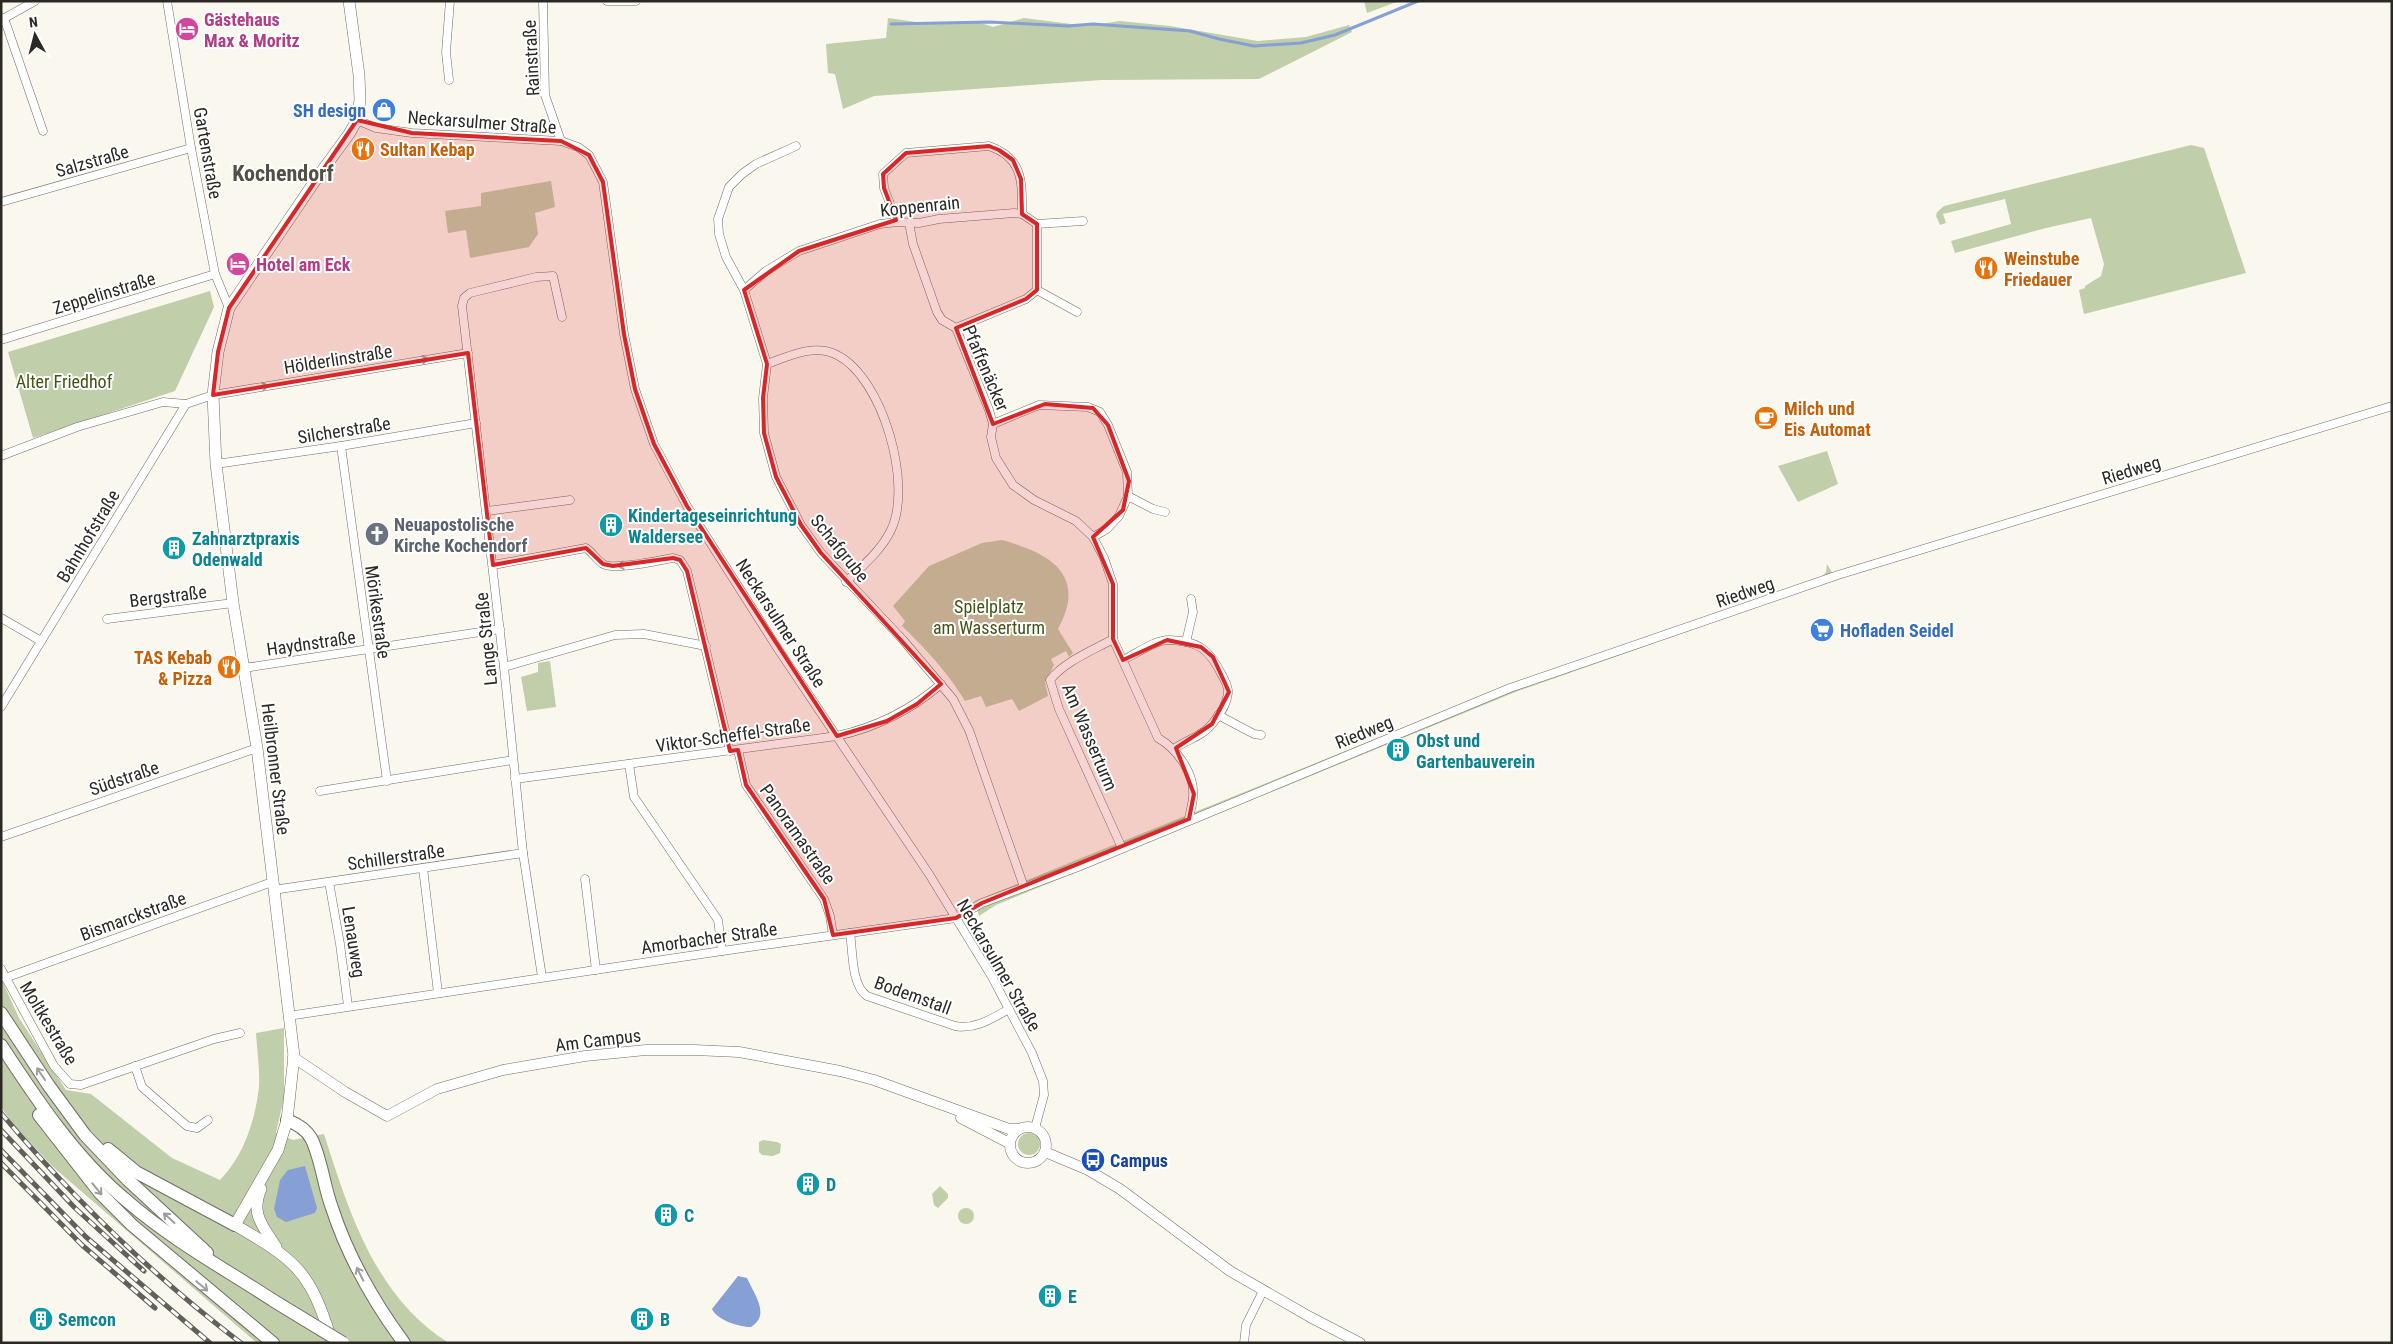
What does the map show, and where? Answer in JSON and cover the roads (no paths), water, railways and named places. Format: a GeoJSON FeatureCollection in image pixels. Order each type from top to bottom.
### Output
{"type":"FeatureCollection","features":[{"type":"Feature","properties":{"kind":"highway"},"geometry":{"type":"LineString","coordinates":[[1,1013],[48,1086],[85,1135],[127,1179],[217,1264]]}},
{"type":"Feature","properties":{"kind":"highway"},"geometry":{"type":"LineString","coordinates":[[1,1045],[22,1077],[82,1156],[114,1190],[190,1248],[343,1343]]}},
{"type":"Feature","properties":{"kind":"highway"},"geometry":{"type":"LineString","coordinates":[[22,1077],[33,1106],[100,1193],[132,1225],[193,1278],[273,1343]]}},
{"type":"Feature","properties":{"kind":"highway"},"geometry":{"type":"LineString","coordinates":[[70,1113],[111,1153],[136,1172],[235,1225]]}},
{"type":"Feature","properties":{"kind":"highway"},"geometry":{"type":"LineString","coordinates":[[287,1120],[298,1125],[312,1140],[331,1208],[352,1258],[376,1302],[404,1343]]}},
{"type":"Feature","properties":{"kind":"main road"},"geometry":{"type":"LineString","coordinates":[[349,1],[359,75],[360,100],[357,120]]}},
{"type":"Feature","properties":{"kind":"main road","name":"Heilbronner Straße"},"geometry":{"type":"LineString","coordinates":[[235,1225],[278,1150],[287,1120],[293,1057],[257,748],[233,603],[216,464],[213,395],[218,352],[230,308],[357,120]]}},
{"type":"Feature","properties":{"kind":"main road"},"geometry":{"type":"LineString","coordinates":[[271,1164],[256,1200],[257,1216],[277,1250]]}},
{"type":"Feature","properties":{"kind":"main road"},"geometry":{"type":"LineString","coordinates":[[235,1225],[277,1250],[303,1274],[313,1289],[332,1343]]}},
{"type":"Feature","properties":{"kind":"street"},"geometry":{"type":"LineString","coordinates":[[35,1],[3,19],[43,131]]}},
{"type":"Feature","properties":{"kind":"street","name":"Gartenstraße"},"geometry":{"type":"LineString","coordinates":[[167,1],[191,148],[215,274],[230,308]]}},
{"type":"Feature","properties":{"kind":"street"},"geometry":{"type":"LineString","coordinates":[[449,80],[446,52],[450,1]]}},
{"type":"Feature","properties":{"kind":"street","name":"Rainstraße"},"geometry":{"type":"LineString","coordinates":[[543,1],[545,95],[561,141]]}},
{"type":"Feature","properties":{"kind":"street"},"geometry":{"type":"LineString","coordinates":[[607,1],[636,1]]}},
{"type":"Feature","properties":{"kind":"street","name":"Neckarsulmer Straße"},"geometry":{"type":"LineString","coordinates":[[357,120],[376,128],[412,133],[561,141],[578,147],[589,155],[603,182],[624,334],[635,389],[654,444],[687,506],[778,649],[956,918],[1009,1010],[1032,1053],[1043,1081],[1044,1095],[1035,1128]]}},
{"type":"Feature","properties":{"kind":"street","name":"Schafgrube"},"geometry":{"type":"LineString","coordinates":[[796,146],[756,164],[742,174],[729,187],[718,219],[719,234],[726,257],[744,290],[768,364],[762,398],[764,433],[776,477],[801,525],[821,553],[846,582],[903,640],[953,699],[969,730],[1024,887]]}},
{"type":"Feature","properties":{"kind":"street"},"geometry":{"type":"LineString","coordinates":[[896,222],[884,188],[884,174],[895,160],[906,153],[989,146],[999,150],[1013,160],[1021,179],[1022,214],[1037,224],[1083,221]]}},
{"type":"Feature","properties":{"kind":"street","name":"Salzstraße"},"geometry":{"type":"LineString","coordinates":[[1,202],[191,148]]}},
{"type":"Feature","properties":{"kind":"street","name":"Koppenrain"},"geometry":{"type":"LineString","coordinates":[[744,290],[766,271],[799,251],[880,224],[1014,212],[1022,214]]}},
{"type":"Feature","properties":{"kind":"street","name":"Pfaffenäcker"},"geometry":{"type":"LineString","coordinates":[[909,222],[913,244],[937,312],[942,320],[956,328],[993,424],[991,437],[996,458],[1013,484],[1034,500],[1076,521],[1093,537],[1104,558],[1113,584],[1112,639],[1158,738],[1179,754],[1194,794],[1189,819]]}},
{"type":"Feature","properties":{"kind":"street"},"geometry":{"type":"LineString","coordinates":[[1037,224],[1037,290]]}},
{"type":"Feature","properties":{"kind":"street","name":"Zeppelinstraße"},"geometry":{"type":"LineString","coordinates":[[1,340],[215,274]]}},
{"type":"Feature","properties":{"kind":"street","name":"Lange Straße"},"geometry":{"type":"LineString","coordinates":[[542,978],[523,853],[493,565],[462,306],[464,298],[470,293],[536,277],[553,276],[562,318]]}},
{"type":"Feature","properties":{"kind":"street"},"geometry":{"type":"LineString","coordinates":[[956,328],[1026,299],[1037,290]]}},
{"type":"Feature","properties":{"kind":"street"},"geometry":{"type":"LineString","coordinates":[[1037,290],[1077,312]]}},
{"type":"Feature","properties":{"kind":"street"},"geometry":{"type":"LineString","coordinates":[[768,364],[803,352],[819,350],[837,354],[857,368],[877,403],[889,433],[899,487],[898,507],[891,531],[874,554],[846,582]]}},
{"type":"Feature","properties":{"kind":"street","name":"Hölderlinstraße"},"geometry":{"type":"LineString","coordinates":[[213,395],[468,353]]}},
{"type":"Feature","properties":{"kind":"street"},"geometry":{"type":"LineString","coordinates":[[1,456],[77,427],[163,402],[186,404],[213,395]]}},
{"type":"Feature","properties":{"kind":"street","name":"Bahnhofstraße"},"geometry":{"type":"LineString","coordinates":[[1,707],[186,404]]}},
{"type":"Feature","properties":{"kind":"street"},"geometry":{"type":"LineString","coordinates":[[993,424],[1039,404],[1096,409],[1108,425],[1127,472],[1128,496],[1119,516],[1107,529],[1093,537]]}},
{"type":"Feature","properties":{"kind":"street","name":"Riedweg"},"geometry":{"type":"LineString","coordinates":[[1122,848],[1510,688],[1829,578],[2392,406]]}},
{"type":"Feature","properties":{"kind":"street","name":"Silcherstraße"},"geometry":{"type":"LineString","coordinates":[[216,464],[341,446],[476,423]]}},
{"type":"Feature","properties":{"kind":"street","name":"Mörikestraße"},"geometry":{"type":"LineString","coordinates":[[341,446],[387,781]]}},
{"type":"Feature","properties":{"kind":"street"},"geometry":{"type":"LineString","coordinates":[[1128,496],[1153,509],[1165,512]]}},
{"type":"Feature","properties":{"kind":"street"},"geometry":{"type":"LineString","coordinates":[[487,512],[570,500]]}},
{"type":"Feature","properties":{"kind":"street","name":"Panoramastraße"},"geometry":{"type":"LineString","coordinates":[[493,565],[586,548],[595,554],[603,564],[613,566],[673,558],[680,560],[687,571],[734,750],[746,786],[824,900],[830,916],[833,936]]}},
{"type":"Feature","properties":{"kind":"street"},"geometry":{"type":"LineString","coordinates":[[1186,642],[1193,612],[1191,599]]}},
{"type":"Feature","properties":{"kind":"street","name":"Bergstraße"},"geometry":{"type":"LineString","coordinates":[[107,619],[233,603]]}},
{"type":"Feature","properties":{"kind":"street"},"geometry":{"type":"LineString","coordinates":[[1,618],[41,641]]}},
{"type":"Feature","properties":{"kind":"street","name":"Haydnstraße"},"geometry":{"type":"LineString","coordinates":[[244,668],[500,630]]}},
{"type":"Feature","properties":{"kind":"street"},"geometry":{"type":"LineString","coordinates":[[504,667],[615,635],[632,633],[706,646]]}},
{"type":"Feature","properties":{"kind":"street","name":"Am Wasserturm"},"geometry":{"type":"LineString","coordinates":[[1112,639],[1070,662],[1056,672],[1050,680],[1059,709],[1122,848]]}},
{"type":"Feature","properties":{"kind":"street"},"geometry":{"type":"LineString","coordinates":[[1123,660],[1167,640],[1186,642],[1209,652],[1227,684],[1229,692],[1226,703],[1205,731],[1184,741],[1174,749]]}},
{"type":"Feature","properties":{"kind":"street","name":"Viktor-Scheffel-Straße"},"geometry":{"type":"LineString","coordinates":[[515,779],[837,736],[887,721],[917,704],[941,684]]}},
{"type":"Feature","properties":{"kind":"street"},"geometry":{"type":"LineString","coordinates":[[1218,714],[1254,734],[1261,735]]}},
{"type":"Feature","properties":{"kind":"street","name":"Südstraße"},"geometry":{"type":"LineString","coordinates":[[1,837],[257,748]]}},
{"type":"Feature","properties":{"kind":"street"},"geometry":{"type":"LineString","coordinates":[[320,791],[513,760]]}},
{"type":"Feature","properties":{"kind":"street"},"geometry":{"type":"LineString","coordinates":[[629,764],[634,797],[718,920],[722,951]]}},
{"type":"Feature","properties":{"kind":"street","name":"Amorbacher Straße"},"geometry":{"type":"LineString","coordinates":[[288,1016],[956,918],[982,903],[1122,848]]}},
{"type":"Feature","properties":{"kind":"street","name":"Schillerstraße"},"geometry":{"type":"LineString","coordinates":[[272,886],[329,882],[523,853]]}},
{"type":"Feature","properties":{"kind":"street"},"geometry":{"type":"LineString","coordinates":[[424,868],[438,993]]}},
{"type":"Feature","properties":{"kind":"street"},"geometry":{"type":"LineString","coordinates":[[585,879],[596,970]]}},
{"type":"Feature","properties":{"kind":"street","name":"Lenauweg"},"geometry":{"type":"LineString","coordinates":[[329,882],[348,1006]]}},
{"type":"Feature","properties":{"kind":"street","name":"Bismarckstraße"},"geometry":{"type":"LineString","coordinates":[[5,978],[272,886]]}},
{"type":"Feature","properties":{"kind":"street","name":"Bodemstall"},"geometry":{"type":"LineString","coordinates":[[850,934],[857,981],[862,992],[867,996],[959,1027],[976,1026],[1009,1010]]}},
{"type":"Feature","properties":{"kind":"street","name":"Moltkestraße"},"geometry":{"type":"LineString","coordinates":[[1,969],[54,1066],[70,1084],[81,1085],[214,1039],[240,1033]]}},
{"type":"Feature","properties":{"kind":"street","name":"Am Campus"},"geometry":{"type":"LineString","coordinates":[[293,1057],[345,1092],[387,1116],[437,1089],[503,1070],[585,1056],[646,1050],[724,1051],[802,1062],[874,1080],[1009,1129],[1019,1129]]}},
{"type":"Feature","properties":{"kind":"street"},"geometry":{"type":"LineString","coordinates":[[135,1066],[142,1087],[187,1126],[197,1128],[208,1120]]}},
{"type":"Feature","properties":{"kind":"street","name":"Am Campus"},"geometry":{"type":"LineString","coordinates":[[926,1100],[1010,1143]]}},
{"type":"Feature","properties":{"kind":"street"},"geometry":{"type":"LineString","coordinates":[[1030,1126],[1035,1128],[1044,1136],[1046,1144],[1044,1152],[1039,1159],[1025,1162],[1013,1155],[1010,1143],[1012,1137],[1019,1129],[1030,1126]]}},
{"type":"Feature","properties":{"kind":"street"},"geometry":{"type":"LineString","coordinates":[[1044,1152],[1088,1170],[1120,1189],[1230,1270],[1263,1291],[1360,1343]]}},
{"type":"Feature","properties":{"kind":"street"},"geometry":{"type":"LineString","coordinates":[[1244,1343],[1246,1325],[1263,1291]]}},
{"type":"Feature","properties":{"kind":"water"},"geometry":{"type":"Polygon","coordinates":[[[305,1166],[317,1208],[315,1213],[286,1222],[277,1217],[274,1209],[280,1180],[288,1170],[305,1166]]]}},
{"type":"Feature","properties":{"kind":"water"},"geometry":{"type":"Polygon","coordinates":[[[738,1276],[747,1278],[759,1304],[760,1317],[751,1327],[729,1322],[712,1309],[738,1276]]]}},
{"type":"Feature","properties":{"kind":"waterway"},"geometry":{"type":"LineString","coordinates":[[891,24],[990,22],[1068,26],[1093,24],[1190,31],[1254,46],[1301,43],[1335,35],[1418,1]]}},
{"type":"Feature","properties":{"kind":"railway"},"geometry":{"type":"LineString","coordinates":[[1,1113],[56,1175],[145,1263],[176,1291],[241,1343]]}},
{"type":"Feature","properties":{"kind":"railway"},"geometry":{"type":"LineString","coordinates":[[1,1130],[75,1208],[144,1271]]}},
{"type":"Feature","properties":{"kind":"railway"},"geometry":{"type":"LineString","coordinates":[[1,1150],[86,1237],[210,1343]]}},
{"type":"Feature","properties":{"kind":"railway"},"geometry":{"type":"LineString","coordinates":[[1,1163],[82,1245],[155,1308]]}},
{"type":"Feature","properties":{"kind":"place","name":"Gästehaus Max & Moritz"},"geometry":{"type":"Point","coordinates":[187,29]}},
{"type":"Feature","properties":{"kind":"place","name":"SH design"},"geometry":{"type":"Point","coordinates":[384,110]}},
{"type":"Feature","properties":{"kind":"place","name":"Sultan Kebap"},"geometry":{"type":"Point","coordinates":[363,149]}},
{"type":"Feature","properties":{"kind":"place","name":"Hotel am Eck"},"geometry":{"type":"Point","coordinates":[238,264]}},
{"type":"Feature","properties":{"kind":"place","name":"Weinstube Friedauer"},"geometry":{"type":"Point","coordinates":[1986,268]}},
{"type":"Feature","properties":{"kind":"place","name":"Milch und Eis Automat"},"geometry":{"type":"Point","coordinates":[1766,418]}},
{"type":"Feature","properties":{"kind":"place","name":"Kindertageseinrichtung Waldersee"},"geometry":{"type":"Point","coordinates":[611,525]}},
{"type":"Feature","properties":{"kind":"place","name":"Neuapostolische Kirche Kochendorf"},"geometry":{"type":"Point","coordinates":[377,534]}},
{"type":"Feature","properties":{"kind":"place","name":"Zahnarztpraxis Odenwald"},"geometry":{"type":"Point","coordinates":[174,548]}},
{"type":"Feature","properties":{"kind":"place","name":"Hofladen Seidel"},"geometry":{"type":"Point","coordinates":[1822,630]}},
{"type":"Feature","properties":{"kind":"place","name":"TAS Kebab & Pizza"},"geometry":{"type":"Point","coordinates":[229,667]}},
{"type":"Feature","properties":{"kind":"place","name":"Obst und Gartenbauverein"},"geometry":{"type":"Point","coordinates":[1398,750]}},
{"type":"Feature","properties":{"kind":"place","name":"Campus"},"geometry":{"type":"Point","coordinates":[1093,1160]}},
{"type":"Feature","properties":{"kind":"place","name":"D"},"geometry":{"type":"Point","coordinates":[808,1184]}},
{"type":"Feature","properties":{"kind":"place","name":"C"},"geometry":{"type":"Point","coordinates":[666,1215]}},
{"type":"Feature","properties":{"kind":"place","name":"E"},"geometry":{"type":"Point","coordinates":[1050,1296]}},
{"type":"Feature","properties":{"kind":"place","name":"Semcon"},"geometry":{"type":"Point","coordinates":[41,1319]}},
{"type":"Feature","properties":{"kind":"place","name":"B"},"geometry":{"type":"Point","coordinates":[642,1319]}},
{"type":"Feature","properties":{"kind":"district","name":"Kochendorf"},"geometry":{"type":"Point","coordinates":[283,173]}},
{"type":"Feature","properties":{"kind":"park label","name":"Alter Friedhof"},"geometry":{"type":"Point","coordinates":[64,381]}},
{"type":"Feature","properties":{"kind":"park label","name":"Spielplatz am Wasserturm"},"geometry":{"type":"Point","coordinates":[989,616]}}]}
